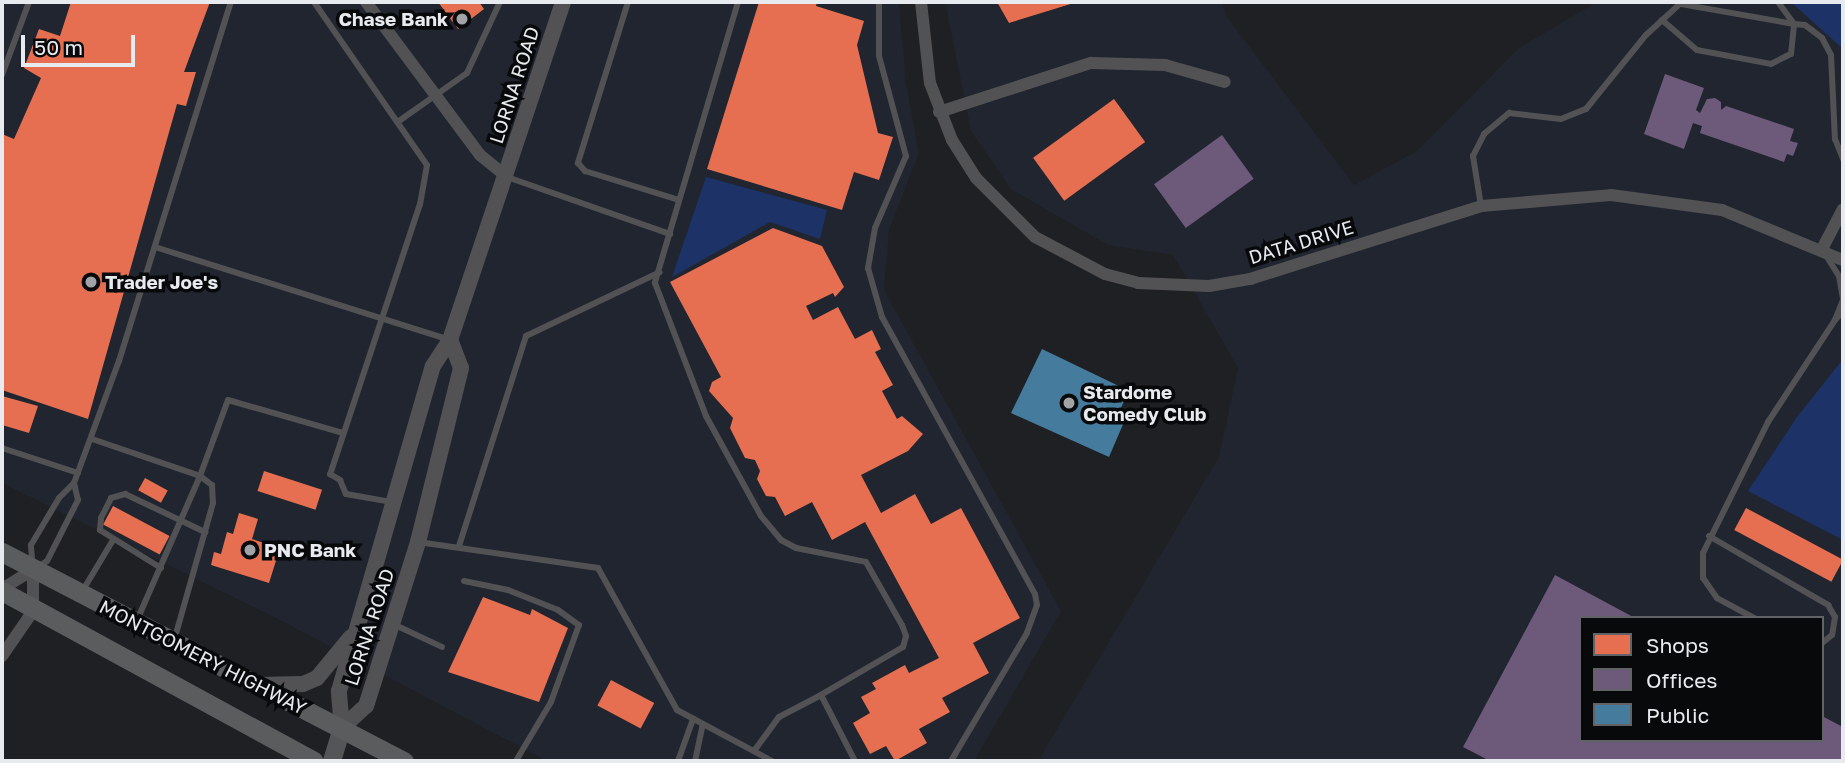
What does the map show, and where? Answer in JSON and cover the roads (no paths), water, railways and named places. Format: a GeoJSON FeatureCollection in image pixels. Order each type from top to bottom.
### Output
{"type":"FeatureCollection","features":[{"type":"Feature","properties":{"kind":"main road","name":"MONTGOMERY HIGHWAY"},"geometry":{"type":"LineString","coordinates":[[2,552],[404,761]]}},
{"type":"Feature","properties":{"kind":"main road","name":"MONTGOMERY HIGHWAY"},"geometry":{"type":"LineString","coordinates":[[2,590],[33,611],[314,761]]}},
{"type":"Feature","properties":{"kind":"main road"},"geometry":{"type":"LineString","coordinates":[[332,761],[342,728]]}},
{"type":"Feature","properties":{"kind":"street"},"geometry":{"type":"LineString","coordinates":[[366,2],[480,155],[507,177]]}},
{"type":"Feature","properties":{"kind":"street","name":"LORNA ROAD"},"geometry":{"type":"LineString","coordinates":[[342,728],[339,691],[433,366],[450,340],[507,177],[563,2]]}},
{"type":"Feature","properties":{"kind":"street","name":"DATA DRIVE"},"geometry":{"type":"LineString","coordinates":[[922,2],[930,83],[939,112],[976,178],[1035,237],[1072,259],[1138,283],[1209,286],[1250,279],[1480,206],[1611,195],[1722,210],[1822,249],[1843,260]]}},
{"type":"Feature","properties":{"kind":"street"},"geometry":{"type":"LineString","coordinates":[[939,112],[1091,63],[1165,65],[1225,82]]}},
{"type":"Feature","properties":{"kind":"street"},"geometry":{"type":"LineString","coordinates":[[1822,249],[1843,209]]}},
{"type":"Feature","properties":{"kind":"street","name":"LORNA ROAD"},"geometry":{"type":"LineString","coordinates":[[342,728],[366,706],[418,542],[461,368],[450,340]]}},
{"type":"Feature","properties":{"kind":"street"},"geometry":{"type":"LineString","coordinates":[[2,590],[33,570]]}},
{"type":"Feature","properties":{"kind":"street"},"geometry":{"type":"LineString","coordinates":[[2,656],[33,611],[33,570]]}},
{"type":"Feature","properties":{"kind":"street"},"geometry":{"type":"LineString","coordinates":[[258,685],[303,684],[317,678],[356,629]]}},
{"type":"Feature","properties":{"kind":"lane"},"geometry":{"type":"LineString","coordinates":[[2,75],[29,2]]}},
{"type":"Feature","properties":{"kind":"lane"},"geometry":{"type":"LineString","coordinates":[[74,483],[78,500],[47,561],[33,570],[31,545],[59,498],[74,483],[92,439],[231,2]]}},
{"type":"Feature","properties":{"kind":"lane"},"geometry":{"type":"LineString","coordinates":[[314,2],[424,157],[428,175],[330,474],[340,480],[346,494],[392,502]]}},
{"type":"Feature","properties":{"kind":"lane"},"geometry":{"type":"LineString","coordinates":[[399,121],[436,96],[476,60],[499,2]]}},
{"type":"Feature","properties":{"kind":"lane"},"geometry":{"type":"LineString","coordinates":[[628,2],[578,163],[585,171],[679,200]]}},
{"type":"Feature","properties":{"kind":"lane"},"geometry":{"type":"LineString","coordinates":[[738,2],[655,283],[703,407],[761,516],[781,540],[796,548],[866,562],[906,636],[903,647],[890,657],[779,717],[754,751]]}},
{"type":"Feature","properties":{"kind":"lane"},"geometry":{"type":"LineString","coordinates":[[879,2],[878,57],[906,156],[875,228],[868,268],[882,317],[1029,583],[1037,605],[1027,633],[951,761]]}},
{"type":"Feature","properties":{"kind":"lane"},"geometry":{"type":"LineString","coordinates":[[1662,20],[1697,50],[1771,64],[1791,54],[1794,24],[1778,2]]}},
{"type":"Feature","properties":{"kind":"lane"},"geometry":{"type":"LineString","coordinates":[[1480,206],[1473,156],[1484,134],[1509,113],[1562,119],[1586,109],[1662,20],[1681,3],[1805,25],[1822,38],[1830,55],[1835,139],[1843,159]]}},
{"type":"Feature","properties":{"kind":"lane"},"geometry":{"type":"LineString","coordinates":[[507,177],[670,234]]}},
{"type":"Feature","properties":{"kind":"lane"},"geometry":{"type":"LineString","coordinates":[[155,247],[450,340]]}},
{"type":"Feature","properties":{"kind":"lane"},"geometry":{"type":"LineString","coordinates":[[1750,616],[1717,598],[1703,578],[1703,553],[1709,536],[1768,422],[1835,320],[1843,300],[1839,276],[1822,249]]}},
{"type":"Feature","properties":{"kind":"lane"},"geometry":{"type":"LineString","coordinates":[[459,546],[526,336],[660,272]]}},
{"type":"Feature","properties":{"kind":"lane"},"geometry":{"type":"LineString","coordinates":[[1835,320],[1843,312]]}},
{"type":"Feature","properties":{"kind":"lane"},"geometry":{"type":"LineString","coordinates":[[136,623],[183,523],[228,400],[343,433]]}},
{"type":"Feature","properties":{"kind":"lane"},"geometry":{"type":"LineString","coordinates":[[92,439],[200,475],[214,491],[173,642]]}},
{"type":"Feature","properties":{"kind":"lane"},"geometry":{"type":"LineString","coordinates":[[2,448],[78,473]]}},
{"type":"Feature","properties":{"kind":"lane"},"geometry":{"type":"LineString","coordinates":[[160,568],[113,540],[99,525],[117,495],[136,498],[205,532]]}},
{"type":"Feature","properties":{"kind":"lane"},"geometry":{"type":"LineString","coordinates":[[1709,536],[1828,605],[1835,617],[1832,635],[1824,641]]}},
{"type":"Feature","properties":{"kind":"lane"},"geometry":{"type":"LineString","coordinates":[[80,594],[113,540]]}},
{"type":"Feature","properties":{"kind":"lane"},"geometry":{"type":"LineString","coordinates":[[418,542],[598,568],[677,710],[772,761]]}},
{"type":"Feature","properties":{"kind":"lane"},"geometry":{"type":"LineString","coordinates":[[464,581],[546,605],[570,615],[579,625],[551,702],[516,761]]}},
{"type":"Feature","properties":{"kind":"lane"},"geometry":{"type":"LineString","coordinates":[[391,624],[442,647]]}},
{"type":"Feature","properties":{"kind":"lane"},"geometry":{"type":"LineString","coordinates":[[821,695],[855,761]]}},
{"type":"Feature","properties":{"kind":"lane"},"geometry":{"type":"LineString","coordinates":[[678,761],[693,719]]}},
{"type":"Feature","properties":{"kind":"lane"},"geometry":{"type":"LineString","coordinates":[[695,761],[703,724]]}},
{"type":"Feature","properties":{"kind":"place","name":"Chase Bank"},"geometry":{"type":"Point","coordinates":[462,19]}},
{"type":"Feature","properties":{"kind":"place","name":"Trader Joe's"},"geometry":{"type":"Point","coordinates":[91,282]}},
{"type":"Feature","properties":{"kind":"place","name":"Stardome Comedy Club"},"geometry":{"type":"Point","coordinates":[1069,403]}},
{"type":"Feature","properties":{"kind":"place","name":"PNC Bank"},"geometry":{"type":"Point","coordinates":[250,550]}}]}
